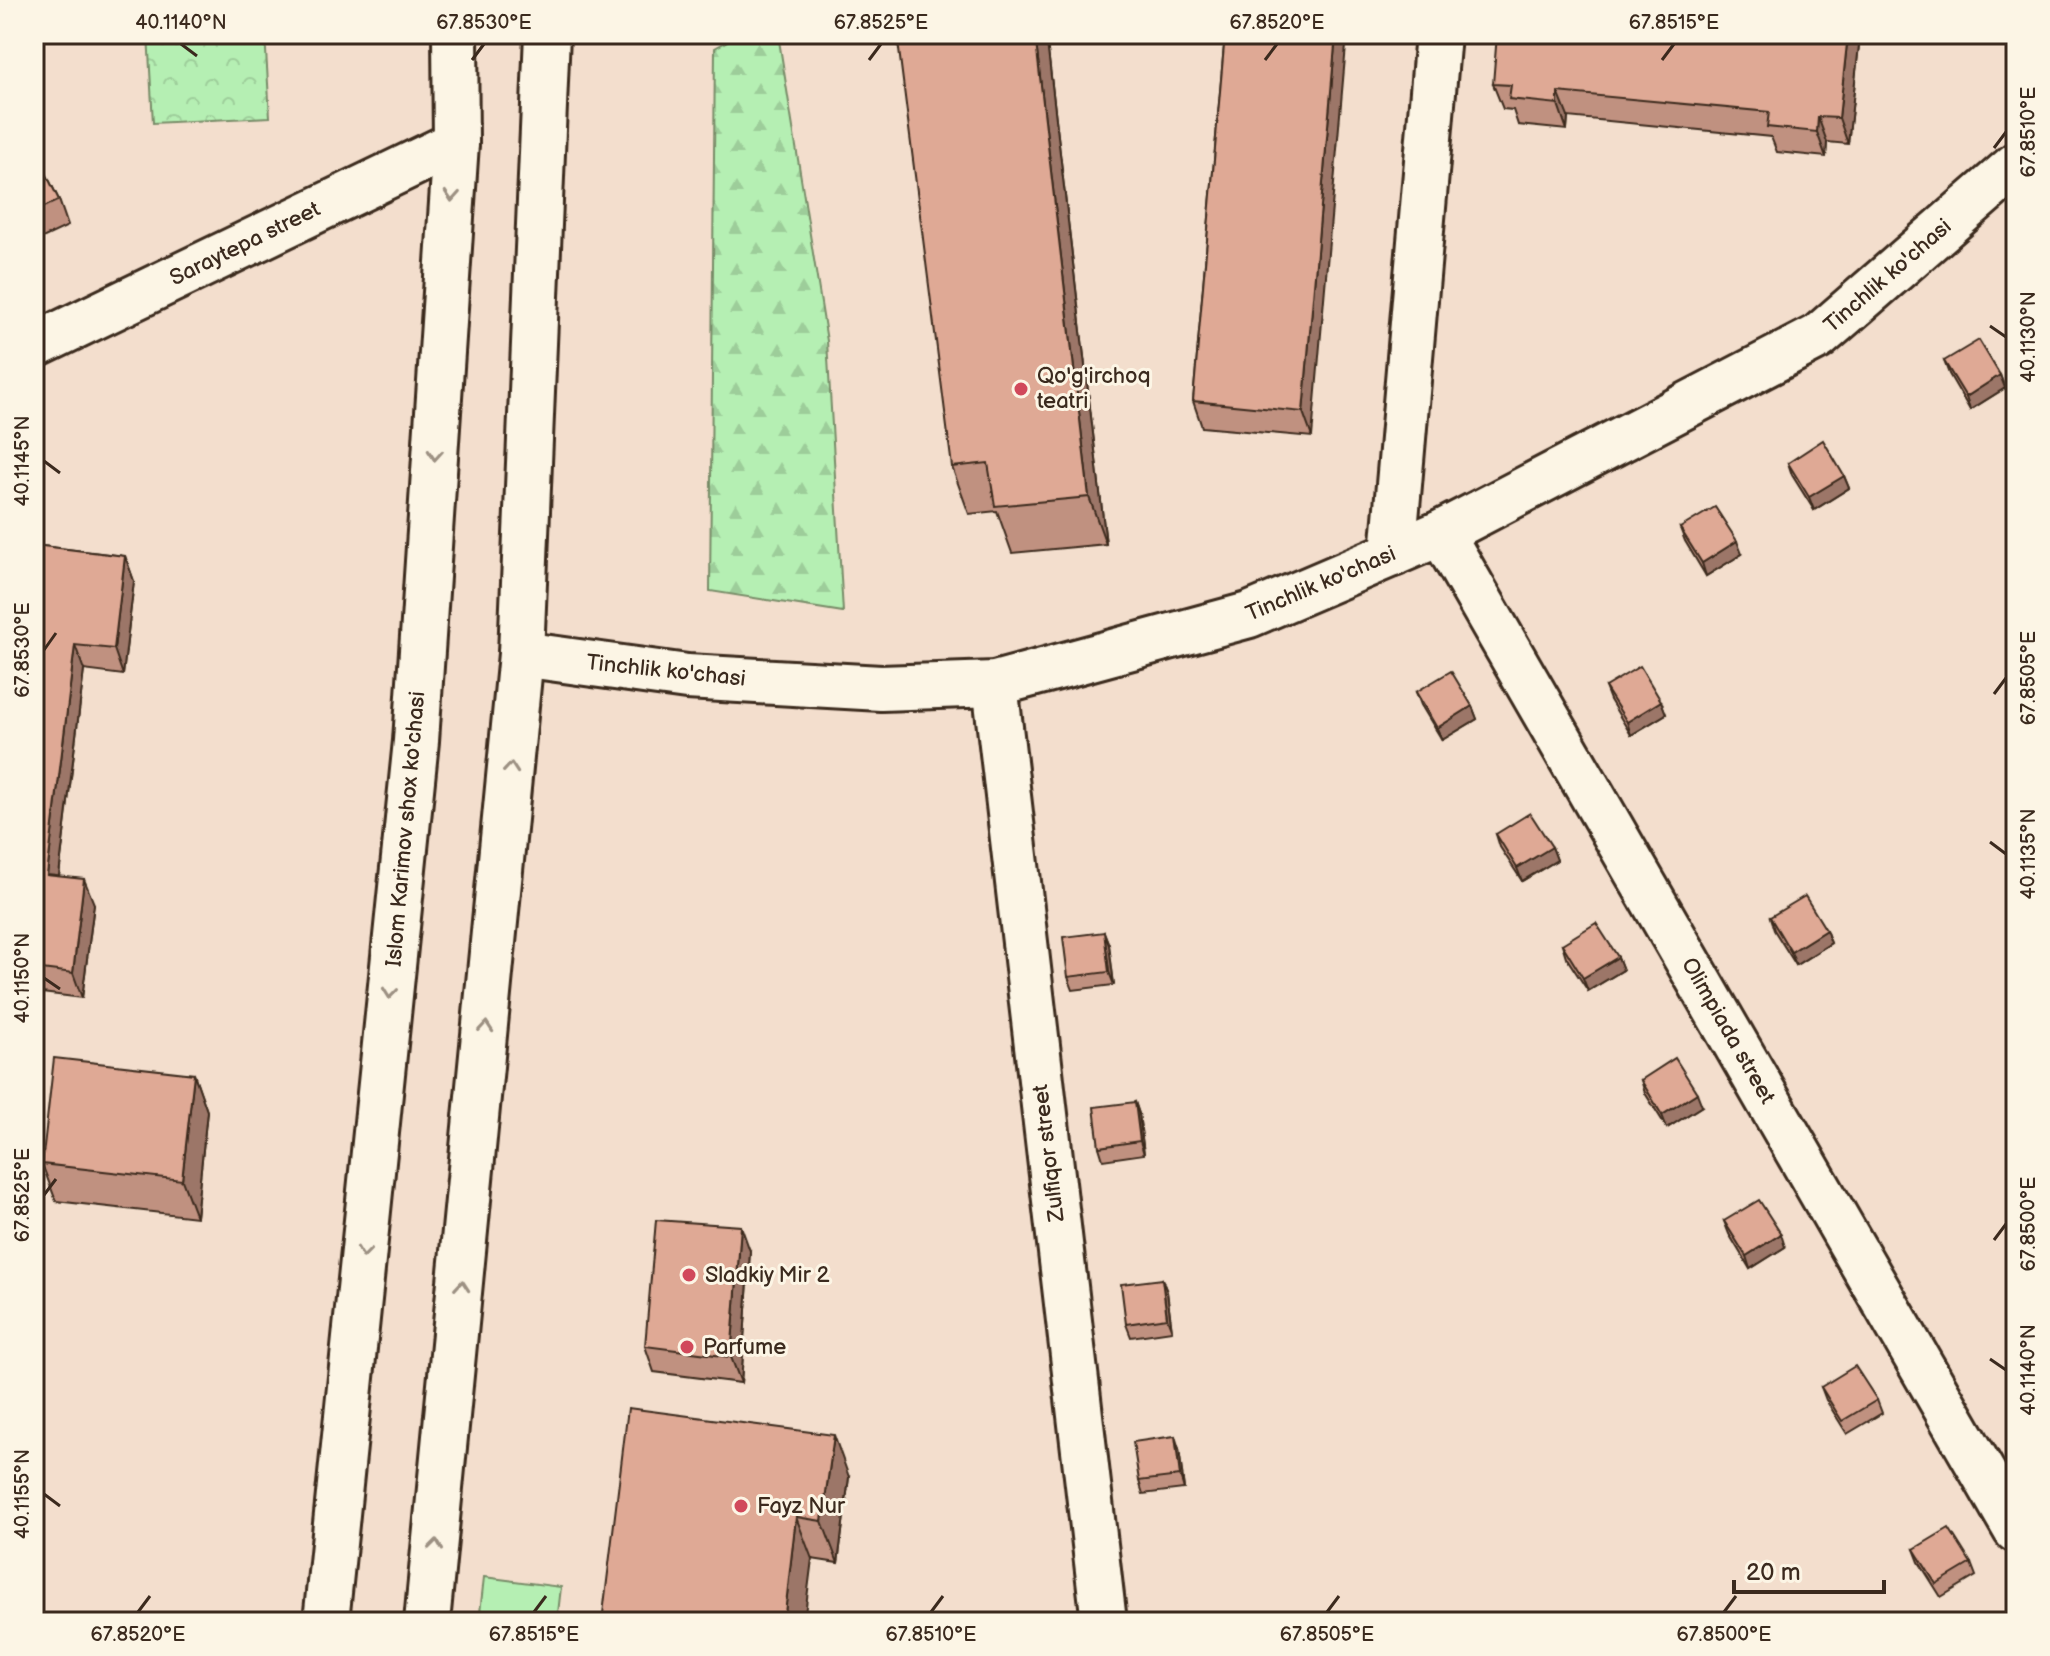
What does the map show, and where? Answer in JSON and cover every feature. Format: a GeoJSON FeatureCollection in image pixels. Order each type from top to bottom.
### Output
{"type":"FeatureCollection","features":[{"type":"Feature","properties":{"kind":"street","name":"Islom Karimov shox ko'chasi"},"geometry":{"type":"LineString","coordinates":[[326,1622],[416,741],[456,143],[455,34]]}},
{"type":"Feature","properties":{"kind":"street"},"geometry":{"type":"LineString","coordinates":[[427,1622],[521,654],[547,34]]}},
{"type":"Feature","properties":{"kind":"street"},"geometry":{"type":"LineString","coordinates":[[1393,554],[1438,34]]}},
{"type":"Feature","properties":{"kind":"street","name":"Saraytepa street"},"geometry":{"type":"LineString","coordinates":[[34,346],[456,143]]}},
{"type":"Feature","properties":{"kind":"street","name":"Tinchlik ko'chasi"},"geometry":{"type":"LineString","coordinates":[[521,654],[702,678],[881,688],[995,684],[1249,615],[1441,533],[1818,337],[2016,165]]}},
{"type":"Feature","properties":{"kind":"street","name":"Olimpiada street"},"geometry":{"type":"LineString","coordinates":[[1441,533],[2016,1530]]}},
{"type":"Feature","properties":{"kind":"street","name":"Zulfiqor street"},"geometry":{"type":"LineString","coordinates":[[995,684],[1104,1622]]}},
{"type":"Feature","properties":{"kind":"green space"},"geometry":{"type":"Polygon","coordinates":[[[148,34],[265,34],[270,117],[153,123],[148,34]]]}},
{"type":"Feature","properties":{"kind":"green space"},"geometry":{"type":"Polygon","coordinates":[[[740,34],[778,34],[827,341],[843,612],[710,591],[715,48],[740,34]]]}},
{"type":"Feature","properties":{"kind":"green space"},"geometry":{"type":"Polygon","coordinates":[[[484,1577],[561,1587],[557,1622],[479,1622],[484,1577]]]}},
{"type":"Feature","properties":{"kind":"building","name":"Qo'g'irchoq teatri"},"geometry":{"type":"Polygon","coordinates":[[[897,34],[1035,34],[1089,497],[995,506],[988,463],[952,467],[897,34]]]}},
{"type":"Feature","properties":{"kind":"building"},"geometry":{"type":"Polygon","coordinates":[[[1225,34],[1336,34],[1303,412],[1193,401],[1225,34]]]}},
{"type":"Feature","properties":{"kind":"building"},"geometry":{"type":"Polygon","coordinates":[[[1497,34],[1848,34],[1839,118],[1818,117],[1817,132],[1767,127],[1769,112],[1558,92],[1558,104],[1509,99],[1511,85],[1493,84],[1497,34]]]}},
{"type":"Feature","properties":{"kind":"building"},"geometry":{"type":"Polygon","coordinates":[[[34,149],[59,200],[34,212],[34,149]]]}},
{"type":"Feature","properties":{"kind":"building"},"geometry":{"type":"Polygon","coordinates":[[[1979,340],[2000,375],[1966,397],[1944,361],[1979,340]]]}},
{"type":"Feature","properties":{"kind":"building"},"geometry":{"type":"Polygon","coordinates":[[[1823,440],[1844,476],[1809,497],[1788,463],[1823,440]]]}},
{"type":"Feature","properties":{"kind":"building"},"geometry":{"type":"Polygon","coordinates":[[[1715,507],[1737,541],[1702,563],[1680,528],[1715,507]]]}},
{"type":"Feature","properties":{"kind":"building"},"geometry":{"type":"Polygon","coordinates":[[[34,545],[125,556],[114,649],[75,645],[47,875],[84,879],[73,973],[34,968],[34,545]]]}},
{"type":"Feature","properties":{"kind":"building"},"geometry":{"type":"Polygon","coordinates":[[[1640,666],[1661,701],[1627,722],[1605,687],[1640,666]]]}},
{"type":"Feature","properties":{"kind":"building"},"geometry":{"type":"Polygon","coordinates":[[[1451,671],[1472,706],[1437,728],[1416,692],[1451,671]]]}},
{"type":"Feature","properties":{"kind":"building"},"geometry":{"type":"Polygon","coordinates":[[[1530,813],[1552,847],[1517,868],[1496,834],[1530,813]]]}},
{"type":"Feature","properties":{"kind":"building"},"geometry":{"type":"Polygon","coordinates":[[[1805,896],[1826,930],[1791,952],[1770,917],[1805,896]]]}},
{"type":"Feature","properties":{"kind":"building"},"geometry":{"type":"Polygon","coordinates":[[[1596,923],[1618,957],[1583,978],[1562,944],[1596,923]]]}},
{"type":"Feature","properties":{"kind":"building"},"geometry":{"type":"Polygon","coordinates":[[[1104,932],[1109,972],[1068,977],[1063,937],[1104,932]]]}},
{"type":"Feature","properties":{"kind":"building"},"geometry":{"type":"Polygon","coordinates":[[[54,1058],[194,1074],[182,1180],[42,1164],[54,1058]]]}},
{"type":"Feature","properties":{"kind":"building"},"geometry":{"type":"Polygon","coordinates":[[[1675,1058],[1697,1093],[1662,1115],[1641,1080],[1675,1058]]]}},
{"type":"Feature","properties":{"kind":"building"},"geometry":{"type":"Polygon","coordinates":[[[1135,1102],[1140,1141],[1099,1147],[1094,1107],[1135,1102]]]}},
{"type":"Feature","properties":{"kind":"building"},"geometry":{"type":"Polygon","coordinates":[[[1759,1200],[1781,1234],[1746,1256],[1724,1221],[1759,1200]]]}},
{"type":"Feature","properties":{"kind":"building"},"geometry":{"type":"Polygon","coordinates":[[[656,1220],[741,1226],[731,1357],[645,1346],[656,1220]]]}},
{"type":"Feature","properties":{"kind":"building"},"geometry":{"type":"Polygon","coordinates":[[[1162,1279],[1167,1318],[1126,1324],[1121,1284],[1162,1279]]]}},
{"type":"Feature","properties":{"kind":"building"},"geometry":{"type":"Polygon","coordinates":[[[1855,1366],[1877,1400],[1842,1421],[1821,1387],[1855,1366]]]}},
{"type":"Feature","properties":{"kind":"building"},"geometry":{"type":"Polygon","coordinates":[[[628,1408],[834,1435],[822,1521],[796,1517],[784,1622],[602,1622],[628,1408]]]}},
{"type":"Feature","properties":{"kind":"building"},"geometry":{"type":"Polygon","coordinates":[[[1175,1436],[1180,1476],[1139,1481],[1133,1442],[1175,1436]]]}},
{"type":"Feature","properties":{"kind":"building"},"geometry":{"type":"Polygon","coordinates":[[[1949,1528],[1971,1563],[1936,1584],[1914,1549],[1949,1528]]]}},
{"type":"Feature","properties":{"kind":"place","name":"Qo'g'irchoq teatri"},"geometry":{"type":"Point","coordinates":[1021,389]}},
{"type":"Feature","properties":{"kind":"place","name":"Sladkiy Mir 2"},"geometry":{"type":"Point","coordinates":[689,1275]}},
{"type":"Feature","properties":{"kind":"place","name":"Parfume"},"geometry":{"type":"Point","coordinates":[687,1347]}},
{"type":"Feature","properties":{"kind":"place","name":"Fayz Nur"},"geometry":{"type":"Point","coordinates":[741,1506]}}]}
